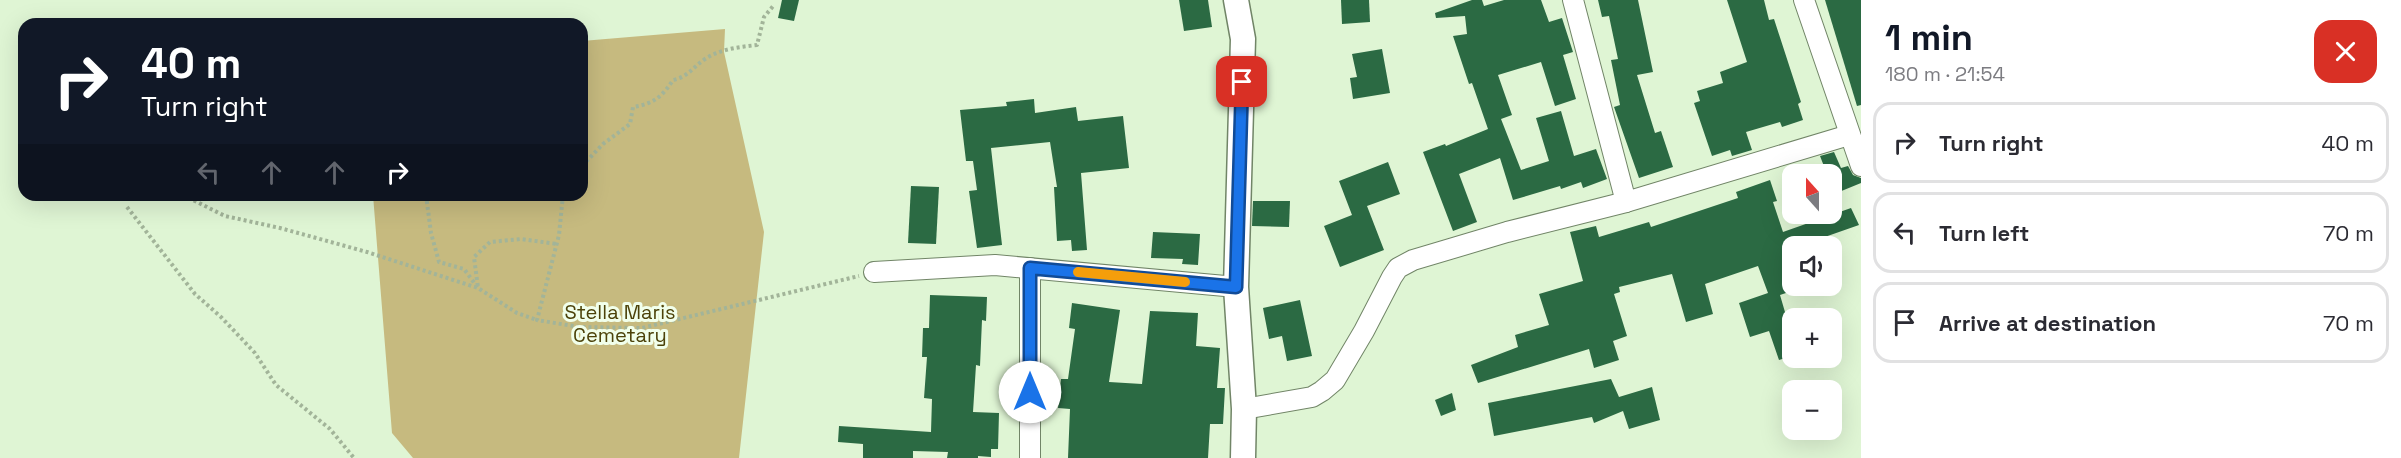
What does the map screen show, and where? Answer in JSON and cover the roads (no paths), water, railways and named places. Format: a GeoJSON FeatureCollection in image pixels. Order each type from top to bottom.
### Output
{"type":"FeatureCollection","features":[{"type":"Feature","properties":{"kind":"street"},"geometry":{"type":"LineString","coordinates":[[1236,0],[1243,39],[1236,287],[1244,409],[1243,458]]}},
{"type":"Feature","properties":{"kind":"street"},"geometry":{"type":"LineString","coordinates":[[1573,0],[1626,202]]}},
{"type":"Feature","properties":{"kind":"street"},"geometry":{"type":"LineString","coordinates":[[1804,0],[1861,166]]}},
{"type":"Feature","properties":{"kind":"street"},"geometry":{"type":"LineString","coordinates":[[1244,409],[1312,397],[1323,392],[1335,380],[1398,268],[1413,260],[1507,232],[1626,202],[1849,135]]}},
{"type":"Feature","properties":{"kind":"street"},"geometry":{"type":"LineString","coordinates":[[874,273],[995,265],[1236,287]]}},
{"type":"Feature","properties":{"kind":"street"},"geometry":{"type":"LineString","coordinates":[[1030,268],[1030,458]]}},
{"type":"Feature","properties":{"kind":"park label","name":"Stella Maris Cemetary"},"geometry":{"type":"Point","coordinates":[620,324]}}]}
